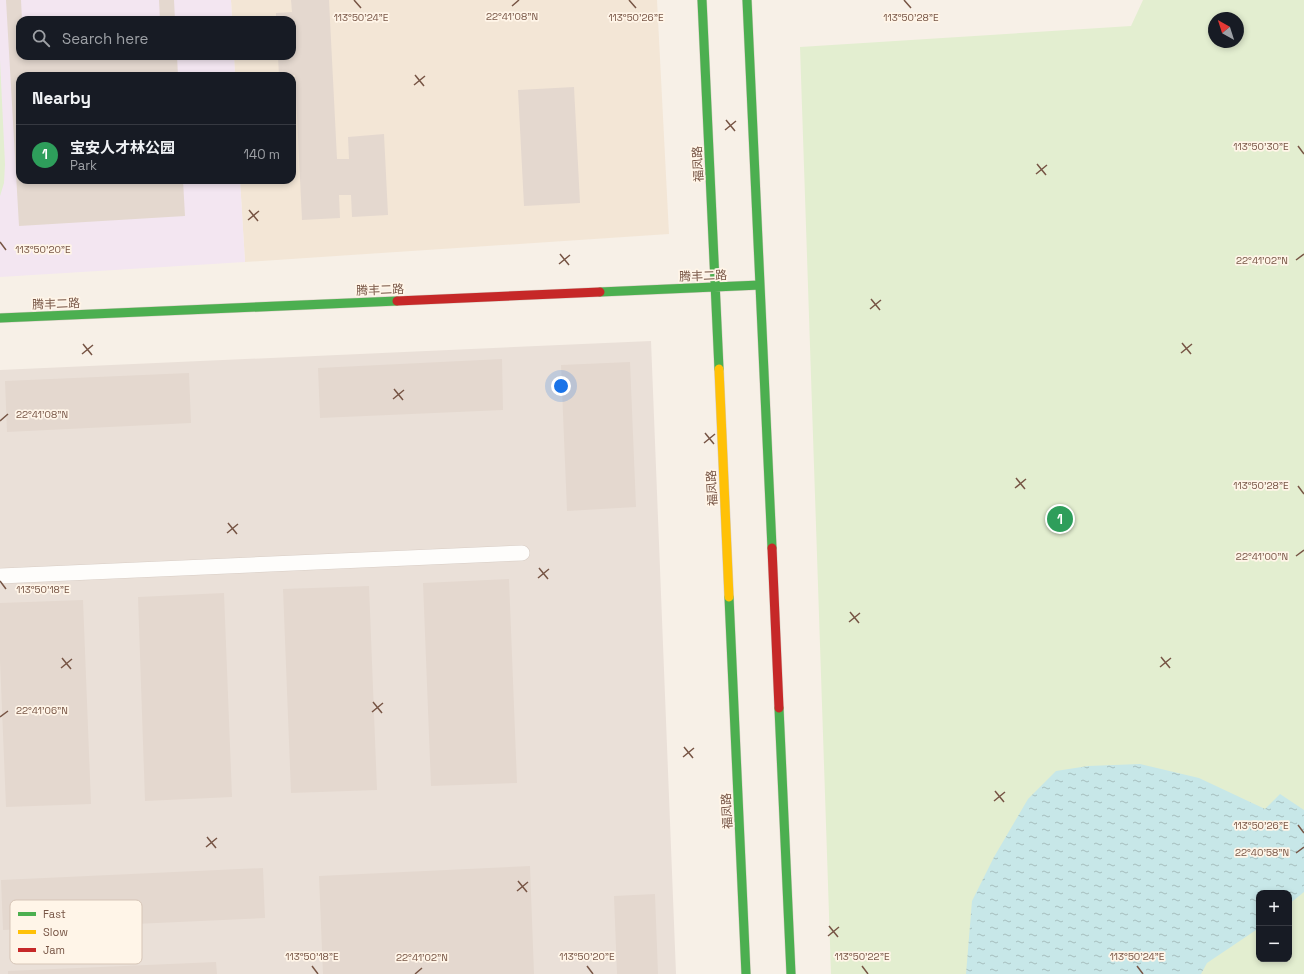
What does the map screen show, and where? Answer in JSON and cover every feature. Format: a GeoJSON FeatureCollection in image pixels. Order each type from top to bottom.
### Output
{"type":"FeatureCollection","features":[{"type":"Feature","properties":{"kind":"main road","name":"福凤路"},"geometry":{"type":"LineString","coordinates":[[702,0],[746,974]]}},
{"type":"Feature","properties":{"kind":"main road"},"geometry":{"type":"LineString","coordinates":[[747,0],[791,974]]}},
{"type":"Feature","properties":{"kind":"main road","name":"腾丰二路"},"geometry":{"type":"LineString","coordinates":[[0,318],[760,285]]}},
{"type":"Feature","properties":{"kind":"lane"},"geometry":{"type":"LineString","coordinates":[[0,576],[522,553]]}},
{"type":"Feature","properties":{"kind":"shaded area"},"geometry":{"type":"Polygon","coordinates":[[[0,0],[231,0],[232,16],[16,16],[16,60],[234,60],[235,72],[16,72],[16,184],[240,184],[245,262],[0,277],[0,0]]]}},
{"type":"Feature","properties":{"kind":"shaded area"},"geometry":{"type":"Polygon","coordinates":[[[231,0],[657,0],[669,234],[245,262],[240,184],[296,184],[296,72],[235,72],[234,60],[296,60],[296,16],[232,16],[231,0]]]}},
{"type":"Feature","properties":{"kind":"shaded area"},"geometry":{"type":"Polygon","coordinates":[[[651,341],[676,974],[0,974],[0,370],[651,341]]]}},
{"type":"Feature","properties":{"kind":"green space"},"geometry":{"type":"Polygon","coordinates":[[[1143,0],[1304,0],[1304,974],[831,974],[800,47],[1131,26],[1143,0]]]}},
{"type":"Feature","properties":{"kind":"green space"},"geometry":{"type":"Polygon","coordinates":[[[0,60],[5,164],[4,183],[0,196],[0,60]]]}},
{"type":"Feature","properties":{"kind":"water"},"geometry":{"type":"Polygon","coordinates":[[[1140,764],[1199,778],[1265,809],[1280,794],[1304,810],[1304,892],[1292,902],[1292,890],[1256,890],[1256,930],[1207,963],[1201,974],[966,974],[972,901],[994,857],[1028,799],[1056,771],[1088,766],[1140,764]]]}},
{"type":"Feature","properties":{"kind":"building"},"geometry":{"type":"Polygon","coordinates":[[[6,0],[21,0],[22,16],[16,16],[16,60],[177,60],[178,72],[16,72],[16,174],[6,0]]]}},
{"type":"Feature","properties":{"kind":"building"},"geometry":{"type":"Polygon","coordinates":[[[159,0],[174,0],[175,16],[160,16],[159,0]]]}},
{"type":"Feature","properties":{"kind":"building"},"geometry":{"type":"Polygon","coordinates":[[[291,0],[329,0],[337,159],[349,159],[348,137],[384,134],[388,215],[352,217],[351,195],[339,195],[340,218],[302,220],[296,72],[279,72],[278,60],[296,60],[296,16],[276,16],[276,13],[292,12],[291,0]]]}},
{"type":"Feature","properties":{"kind":"building"},"geometry":{"type":"Polygon","coordinates":[[[574,87],[580,203],[524,206],[518,90],[574,87]]]}},
{"type":"Feature","properties":{"kind":"building"},"geometry":{"type":"Polygon","coordinates":[[[17,184],[183,184],[185,216],[19,226],[17,184]]]}},
{"type":"Feature","properties":{"kind":"building"},"geometry":{"type":"Polygon","coordinates":[[[502,359],[503,410],[320,418],[318,368],[502,359]]]}},
{"type":"Feature","properties":{"kind":"building"},"geometry":{"type":"Polygon","coordinates":[[[630,362],[636,507],[567,511],[561,365],[630,362]]]}},
{"type":"Feature","properties":{"kind":"building"},"geometry":{"type":"Polygon","coordinates":[[[189,373],[191,423],[7,432],[5,381],[189,373]]]}},
{"type":"Feature","properties":{"kind":"building"},"geometry":{"type":"Polygon","coordinates":[[[509,579],[517,783],[431,786],[423,583],[509,579]]]}},
{"type":"Feature","properties":{"kind":"building"},"geometry":{"type":"Polygon","coordinates":[[[369,586],[377,790],[291,793],[283,589],[369,586]]]}},
{"type":"Feature","properties":{"kind":"building"},"geometry":{"type":"Polygon","coordinates":[[[224,593],[232,797],[145,801],[138,597],[224,593]]]}},
{"type":"Feature","properties":{"kind":"building"},"geometry":{"type":"Polygon","coordinates":[[[83,600],[91,804],[6,807],[0,660],[0,603],[83,600]]]}},
{"type":"Feature","properties":{"kind":"building"},"geometry":{"type":"Polygon","coordinates":[[[530,866],[534,974],[323,974],[319,876],[530,866]]]}},
{"type":"Feature","properties":{"kind":"building"},"geometry":{"type":"Polygon","coordinates":[[[263,868],[265,918],[142,924],[142,900],[10,900],[10,930],[3,930],[1,880],[263,868]]]}},
{"type":"Feature","properties":{"kind":"building"},"geometry":{"type":"Polygon","coordinates":[[[655,894],[658,974],[617,974],[614,896],[655,894]]]}},
{"type":"Feature","properties":{"kind":"building"},"geometry":{"type":"Polygon","coordinates":[[[216,962],[217,974],[8,974],[8,971],[216,962]]]}},
{"type":"Feature","properties":{"kind":"traffic: fast"},"geometry":{"type":"LineString","coordinates":[[702,0],[719,369]]}},
{"type":"Feature","properties":{"kind":"traffic: fast"},"geometry":{"type":"LineString","coordinates":[[747,0],[772,548]]}},
{"type":"Feature","properties":{"kind":"traffic: fast"},"geometry":{"type":"LineString","coordinates":[[600,292],[760,285]]}},
{"type":"Feature","properties":{"kind":"traffic: fast"},"geometry":{"type":"LineString","coordinates":[[0,318],[397,301]]}},
{"type":"Feature","properties":{"kind":"traffic: fast"},"geometry":{"type":"LineString","coordinates":[[729,597],[746,974]]}},
{"type":"Feature","properties":{"kind":"traffic: fast"},"geometry":{"type":"LineString","coordinates":[[779,708],[791,974]]}},
{"type":"Feature","properties":{"kind":"traffic: slow"},"geometry":{"type":"LineString","coordinates":[[719,369],[729,597]]}},
{"type":"Feature","properties":{"kind":"traffic: jam"},"geometry":{"type":"LineString","coordinates":[[397,301],[600,292]]}},
{"type":"Feature","properties":{"kind":"traffic: jam"},"geometry":{"type":"LineString","coordinates":[[772,548],[779,708]]}},
{"type":"Feature","properties":{"kind":"place","name":"宝安人才林公园"},"geometry":{"type":"Point","coordinates":[1060,519]}}]}
